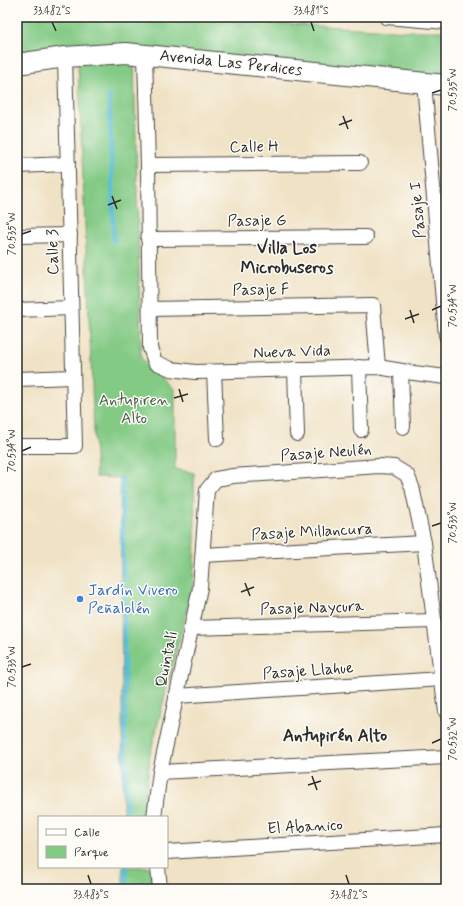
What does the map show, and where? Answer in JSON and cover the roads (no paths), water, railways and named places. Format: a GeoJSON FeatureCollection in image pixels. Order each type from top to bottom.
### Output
{"type":"FeatureCollection","features":[{"type":"Feature","properties":{"kind":"street"},"geometry":{"type":"LineString","coordinates":[[386,17],[446,22]]}},
{"type":"Feature","properties":{"kind":"street","name":"Avenida Las Perdices"},"geometry":{"type":"LineString","coordinates":[[17,64],[65,57],[103,54],[145,55],[446,85]]}},
{"type":"Feature","properties":{"kind":"street"},"geometry":{"type":"LineString","coordinates":[[145,55],[150,309]]}},
{"type":"Feature","properties":{"kind":"street","name":"Calle 3"},"geometry":{"type":"LineString","coordinates":[[17,446],[75,446],[65,57]]}},
{"type":"Feature","properties":{"kind":"street","name":"Pasaje I"},"geometry":{"type":"LineString","coordinates":[[424,83],[446,335]]}},
{"type":"Feature","properties":{"kind":"street","name":"Calle H"},"geometry":{"type":"LineString","coordinates":[[148,165],[360,163]]}},
{"type":"Feature","properties":{"kind":"street"},"geometry":{"type":"LineString","coordinates":[[17,166],[68,164]]}},
{"type":"Feature","properties":{"kind":"street"},"geometry":{"type":"LineString","coordinates":[[17,236],[70,235]]}},
{"type":"Feature","properties":{"kind":"street","name":"Pasaje G"},"geometry":{"type":"LineString","coordinates":[[148,239],[366,237]]}},
{"type":"Feature","properties":{"kind":"street","name":"Pasaje F"},"geometry":{"type":"LineString","coordinates":[[150,309],[373,305],[378,367]]}},
{"type":"Feature","properties":{"kind":"street"},"geometry":{"type":"LineString","coordinates":[[17,310],[71,308]]}},
{"type":"Feature","properties":{"kind":"street","name":"Nueva Vida"},"geometry":{"type":"LineString","coordinates":[[150,309],[150,348],[155,362],[171,369],[195,372],[214,372],[378,367],[446,377]]}},
{"type":"Feature","properties":{"kind":"street"},"geometry":{"type":"LineString","coordinates":[[359,367],[361,430]]}},
{"type":"Feature","properties":{"kind":"street"},"geometry":{"type":"LineString","coordinates":[[295,369],[297,434]]}},
{"type":"Feature","properties":{"kind":"street"},"geometry":{"type":"LineString","coordinates":[[401,371],[402,427]]}},
{"type":"Feature","properties":{"kind":"street"},"geometry":{"type":"LineString","coordinates":[[214,372],[217,439]]}},
{"type":"Feature","properties":{"kind":"street"},"geometry":{"type":"LineString","coordinates":[[17,379],[73,377]]}},
{"type":"Feature","properties":{"kind":"street","name":"Pasaje Neulén"},"geometry":{"type":"LineString","coordinates":[[233,476],[379,466],[394,467],[407,475],[412,487],[424,543]]}},
{"type":"Feature","properties":{"kind":"street","name":"Quintalí"},"geometry":{"type":"LineString","coordinates":[[154,816],[160,772],[200,588],[207,490],[216,479],[233,476]]}},
{"type":"Feature","properties":{"kind":"street"},"geometry":{"type":"LineString","coordinates":[[424,543],[446,712]]}},
{"type":"Feature","properties":{"kind":"street","name":"Pasaje Millancura"},"geometry":{"type":"LineString","coordinates":[[203,555],[424,543]]}},
{"type":"Feature","properties":{"kind":"street","name":"Pasaje Naycura"},"geometry":{"type":"LineString","coordinates":[[191,628],[434,621]]}},
{"type":"Feature","properties":{"kind":"street","name":"Pasaje Llahue"},"geometry":{"type":"LineString","coordinates":[[176,696],[442,679]]}},
{"type":"Feature","properties":{"kind":"street"},"geometry":{"type":"LineString","coordinates":[[160,772],[446,757]]}},
{"type":"Feature","properties":{"kind":"street","name":"El Abanico"},"geometry":{"type":"LineString","coordinates":[[168,852],[446,835]]}},
{"type":"Feature","properties":{"kind":"street"},"geometry":{"type":"LineString","coordinates":[[158,868],[160,889]]}},
{"type":"Feature","properties":{"kind":"waterway"},"geometry":{"type":"LineString","coordinates":[[109,96],[114,241]]}},
{"type":"Feature","properties":{"kind":"waterway"},"geometry":{"type":"LineString","coordinates":[[122,478],[126,816]]}},
{"type":"Feature","properties":{"kind":"waterway"},"geometry":{"type":"LineString","coordinates":[[126,868],[126,889]]}},
{"type":"Feature","properties":{"kind":"place","name":"Jardín Vivero Peñalolén"},"geometry":{"type":"Point","coordinates":[80,599]}},
{"type":"Feature","properties":{"kind":"district","name":"Villa Los Microbuseros"},"geometry":{"type":"Point","coordinates":[287,258]}},
{"type":"Feature","properties":{"kind":"district","name":"Antupirén Alto"},"geometry":{"type":"Point","coordinates":[335,736]}},
{"type":"Feature","properties":{"kind":"park label","name":"Antupiren Alto"},"geometry":{"type":"Point","coordinates":[134,409]}}]}
